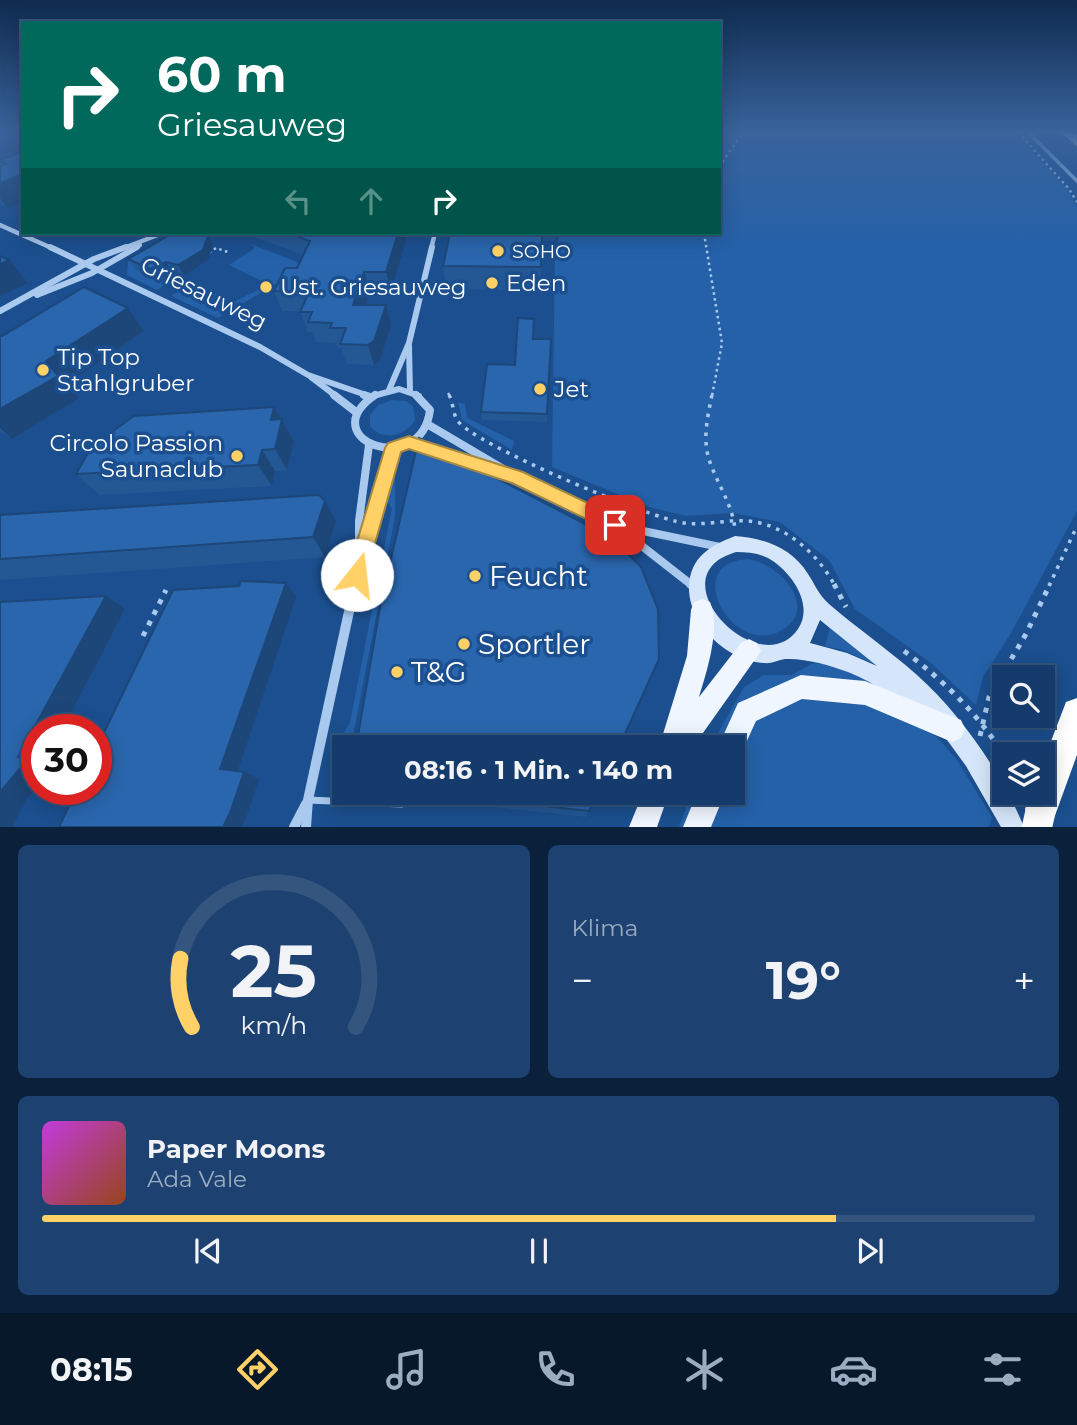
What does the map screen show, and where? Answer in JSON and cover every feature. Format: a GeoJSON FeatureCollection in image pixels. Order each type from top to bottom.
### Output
{"type":"FeatureCollection","features":[{"type":"Feature","properties":{"kind":"highway"},"geometry":{"type":"LineString","coordinates":[[1039,818],[1077,713]]}},
{"type":"Feature","properties":{"kind":"main road"},"geometry":{"type":"LineString","coordinates":[[678,735],[699,656],[701,565],[709,555],[728,546],[752,545],[770,550],[786,560],[800,574],[813,609],[811,625],[802,640],[788,650]]}},
{"type":"Feature","properties":{"kind":"main road"},"geometry":{"type":"LineString","coordinates":[[810,598],[832,621],[906,678],[926,697],[976,758],[1013,827]]}},
{"type":"Feature","properties":{"kind":"main road"},"geometry":{"type":"LineString","coordinates":[[699,599],[722,636],[749,651],[769,654],[788,650],[826,654],[860,667],[907,695],[951,729]]}},
{"type":"Feature","properties":{"kind":"main road"},"geometry":{"type":"LineString","coordinates":[[684,735],[749,651]]}},
{"type":"Feature","properties":{"kind":"main road"},"geometry":{"type":"LineString","coordinates":[[736,735],[747,712],[801,687],[865,692],[951,729]]}},
{"type":"Feature","properties":{"kind":"main road"},"geometry":{"type":"LineString","coordinates":[[643,827],[651,805]]}},
{"type":"Feature","properties":{"kind":"main road"},"geometry":{"type":"LineString","coordinates":[[697,827],[706,805]]}},
{"type":"Feature","properties":{"kind":"street","name":"Griesauweg"},"geometry":{"type":"LineString","coordinates":[[0,225],[21,234]]}},
{"type":"Feature","properties":{"kind":"street","name":"Griesauweg"},"geometry":{"type":"LineString","coordinates":[[23,235],[88,263],[260,347],[308,375],[356,412]]}},
{"type":"Feature","properties":{"kind":"street"},"geometry":{"type":"LineString","coordinates":[[389,390],[409,343],[435,235]]}},
{"type":"Feature","properties":{"kind":"street"},"geometry":{"type":"LineString","coordinates":[[13,305],[88,263],[156,236]]}},
{"type":"Feature","properties":{"kind":"street"},"geometry":{"type":"LineString","coordinates":[[0,311],[100,269],[156,236]]}},
{"type":"Feature","properties":{"kind":"street"},"geometry":{"type":"LineString","coordinates":[[409,343],[410,391]]}},
{"type":"Feature","properties":{"kind":"street","name":"Griesauweg"},"geometry":{"type":"LineString","coordinates":[[308,375],[370,397]]}},
{"type":"Feature","properties":{"kind":"street"},"geometry":{"type":"LineString","coordinates":[[389,390],[410,391],[426,401],[430,410],[428,424],[417,438],[394,448],[369,445],[355,431],[356,412],[370,397],[389,390]]}},
{"type":"Feature","properties":{"kind":"street"},"geometry":{"type":"LineString","coordinates":[[428,424],[517,477],[611,523],[699,599]]}},
{"type":"Feature","properties":{"kind":"street"},"geometry":{"type":"LineString","coordinates":[[409,442],[421,446]]}},
{"type":"Feature","properties":{"kind":"street"},"geometry":{"type":"LineString","coordinates":[[359,564],[359,521],[369,445]]}},
{"type":"Feature","properties":{"kind":"street"},"geometry":{"type":"LineString","coordinates":[[306,827],[308,800],[359,564],[394,448]]}},
{"type":"Feature","properties":{"kind":"street"},"geometry":{"type":"LineString","coordinates":[[433,450],[517,477]]}},
{"type":"Feature","properties":{"kind":"street"},"geometry":{"type":"LineString","coordinates":[[611,523],[728,546]]}},
{"type":"Feature","properties":{"kind":"street"},"geometry":{"type":"LineString","coordinates":[[294,827],[308,800]]}},
{"type":"Feature","properties":{"kind":"lane"},"geometry":{"type":"LineString","coordinates":[[594,546],[611,523]]}},
{"type":"Feature","properties":{"kind":"lane"},"geometry":{"type":"LineString","coordinates":[[308,800],[332,801]]}},
{"type":"Feature","properties":{"kind":"path"},"geometry":{"type":"LineString","coordinates":[[1053,171],[1077,202]]}},
{"type":"Feature","properties":{"kind":"path"},"geometry":{"type":"LineString","coordinates":[[704,235],[722,335],[706,445],[710,468],[735,520],[728,546]]}},
{"type":"Feature","properties":{"kind":"path"},"geometry":{"type":"LineString","coordinates":[[204,256],[216,248],[228,252]]}},
{"type":"Feature","properties":{"kind":"path"},"geometry":{"type":"LineString","coordinates":[[448,393],[456,419],[463,426],[502,449],[634,509],[677,522],[701,524],[735,520],[771,527],[805,546],[828,569],[850,612]]}},
{"type":"Feature","properties":{"kind":"path"},"geometry":{"type":"LineString","coordinates":[[976,758],[989,697],[1026,634],[1077,526]]}},
{"type":"Feature","properties":{"kind":"path"},"geometry":{"type":"LineString","coordinates":[[144,636],[166,590]]}},
{"type":"Feature","properties":{"kind":"path"},"geometry":{"type":"LineString","coordinates":[[897,646],[941,680],[983,722],[996,742]]}},
{"type":"Feature","properties":{"kind":"shaded area"},"geometry":{"type":"Polygon","coordinates":[[[721,171],[1050,171],[1066,188],[1077,207],[1077,511],[1011,633],[983,677],[976,705],[931,663],[855,609],[829,560],[780,522],[733,513],[686,516],[649,507],[552,467],[555,248],[560,235],[721,235],[721,171]]]}},
{"type":"Feature","properties":{"kind":"shaded area"},"geometry":{"type":"Polygon","coordinates":[[[177,235],[157,280],[172,273],[179,276],[157,290],[127,275],[128,261],[135,254],[177,235]]]}},
{"type":"Feature","properties":{"kind":"shaded area"},"geometry":{"type":"Polygon","coordinates":[[[251,244],[307,266],[218,318],[171,296],[191,283],[235,301],[272,286],[229,265],[255,248],[251,244]]]}},
{"type":"Feature","properties":{"kind":"shaded area"},"geometry":{"type":"Polygon","coordinates":[[[392,400],[406,401],[413,406],[415,420],[400,433],[381,434],[370,426],[370,415],[378,405],[392,400]]]}},
{"type":"Feature","properties":{"kind":"shaded area"},"geometry":{"type":"Polygon","coordinates":[[[458,402],[465,404],[467,418],[514,441],[512,450],[462,420],[458,402]]]}},
{"type":"Feature","properties":{"kind":"shaded area"},"geometry":{"type":"Polygon","coordinates":[[[389,477],[395,479],[395,517],[353,735],[342,735],[350,722],[392,508],[384,498],[389,477]]]}},
{"type":"Feature","properties":{"kind":"shaded area"},"geometry":{"type":"Polygon","coordinates":[[[747,559],[771,568],[782,577],[796,598],[797,610],[793,620],[782,630],[764,635],[747,632],[732,622],[721,607],[716,591],[717,576],[727,565],[747,559]]]}},
{"type":"Feature","properties":{"kind":"shaded area"},"geometry":{"type":"Polygon","coordinates":[[[830,627],[889,671],[843,650],[825,646],[830,627]]]}},
{"type":"Feature","properties":{"kind":"shaded area"},"geometry":{"type":"Polygon","coordinates":[[[813,663],[845,666],[877,684],[917,714],[957,760],[992,817],[989,827],[679,827],[687,805],[745,805],[745,735],[717,735],[744,687],[764,675],[792,675],[813,663]]]}},
{"type":"Feature","properties":{"kind":"building"},"geometry":{"type":"Polygon","coordinates":[[[0,171],[21,171],[21,175],[0,183],[0,171]]]}},
{"type":"Feature","properties":{"kind":"building"},"geometry":{"type":"Polygon","coordinates":[[[170,235],[208,235],[203,250],[178,265],[166,262],[150,269],[128,259],[170,235]]]}},
{"type":"Feature","properties":{"kind":"building"},"geometry":{"type":"Polygon","coordinates":[[[294,235],[397,235],[386,272],[364,272],[353,305],[386,305],[374,341],[368,345],[340,344],[346,328],[330,328],[332,323],[308,322],[312,312],[300,312],[309,292],[274,291],[285,268],[297,268],[310,241],[294,235]]]}},
{"type":"Feature","properties":{"kind":"building"},"geometry":{"type":"Polygon","coordinates":[[[450,235],[542,235],[541,267],[443,266],[450,235]]]}},
{"type":"Feature","properties":{"kind":"building"},"geometry":{"type":"Polygon","coordinates":[[[0,256],[9,260],[0,264],[0,256]]]}},
{"type":"Feature","properties":{"kind":"building"},"geometry":{"type":"Polygon","coordinates":[[[84,287],[128,308],[46,361],[58,376],[0,409],[0,335],[84,287]]]}},
{"type":"Feature","properties":{"kind":"building"},"geometry":{"type":"Polygon","coordinates":[[[518,318],[534,319],[533,339],[551,339],[547,414],[481,412],[487,364],[515,365],[518,318]]]}},
{"type":"Feature","properties":{"kind":"building"},"geometry":{"type":"Polygon","coordinates":[[[274,407],[271,420],[282,419],[275,449],[262,450],[258,465],[76,474],[92,446],[134,416],[274,407]]]}},
{"type":"Feature","properties":{"kind":"building"},"geometry":{"type":"Polygon","coordinates":[[[419,438],[591,527],[595,532],[612,538],[641,567],[658,609],[659,659],[624,735],[358,735],[381,602],[419,438]]]}},
{"type":"Feature","properties":{"kind":"building"},"geometry":{"type":"Polygon","coordinates":[[[319,495],[325,501],[313,537],[0,559],[0,515],[319,495]]]}},
{"type":"Feature","properties":{"kind":"building"},"geometry":{"type":"Polygon","coordinates":[[[241,581],[286,583],[220,769],[244,772],[223,827],[59,827],[69,805],[112,805],[112,716],[173,590],[239,586],[241,581]]]}},
{"type":"Feature","properties":{"kind":"building"},"geometry":{"type":"Polygon","coordinates":[[[106,596],[42,714],[21,714],[21,752],[18,757],[21,758],[21,767],[0,792],[0,602],[106,596]]]}},
{"type":"Feature","properties":{"kind":"building"},"geometry":{"type":"Polygon","coordinates":[[[535,805],[592,805],[589,811],[535,805]]]}},
{"type":"Feature","properties":{"kind":"waterway"},"geometry":{"type":"LineString","coordinates":[[1067,171],[1077,181]]}},
{"type":"Feature","properties":{"kind":"place","name":"SOHO"},"geometry":{"type":"Point","coordinates":[498,251]}},
{"type":"Feature","properties":{"kind":"place","name":"Eden"},"geometry":{"type":"Point","coordinates":[492,283]}},
{"type":"Feature","properties":{"kind":"place","name":"Ust. Griesauweg"},"geometry":{"type":"Point","coordinates":[266,287]}},
{"type":"Feature","properties":{"kind":"place","name":"Tip Top Stahlgruber"},"geometry":{"type":"Point","coordinates":[43,370]}},
{"type":"Feature","properties":{"kind":"place","name":"Jet"},"geometry":{"type":"Point","coordinates":[540,389]}},
{"type":"Feature","properties":{"kind":"place","name":"Circolo Passion Saunaclub"},"geometry":{"type":"Point","coordinates":[237,456]}},
{"type":"Feature","properties":{"kind":"place","name":"Feucht"},"geometry":{"type":"Point","coordinates":[475,576]}},
{"type":"Feature","properties":{"kind":"place","name":"Sportler"},"geometry":{"type":"Point","coordinates":[464,644]}},
{"type":"Feature","properties":{"kind":"place","name":"T&G"},"geometry":{"type":"Point","coordinates":[397,672]}},
{"type":"Feature","properties":{"kind":"route"},"geometry":{"type":"LineString","coordinates":[[357,575],[394,448],[409,442],[517,477],[615,525]]}}]}
